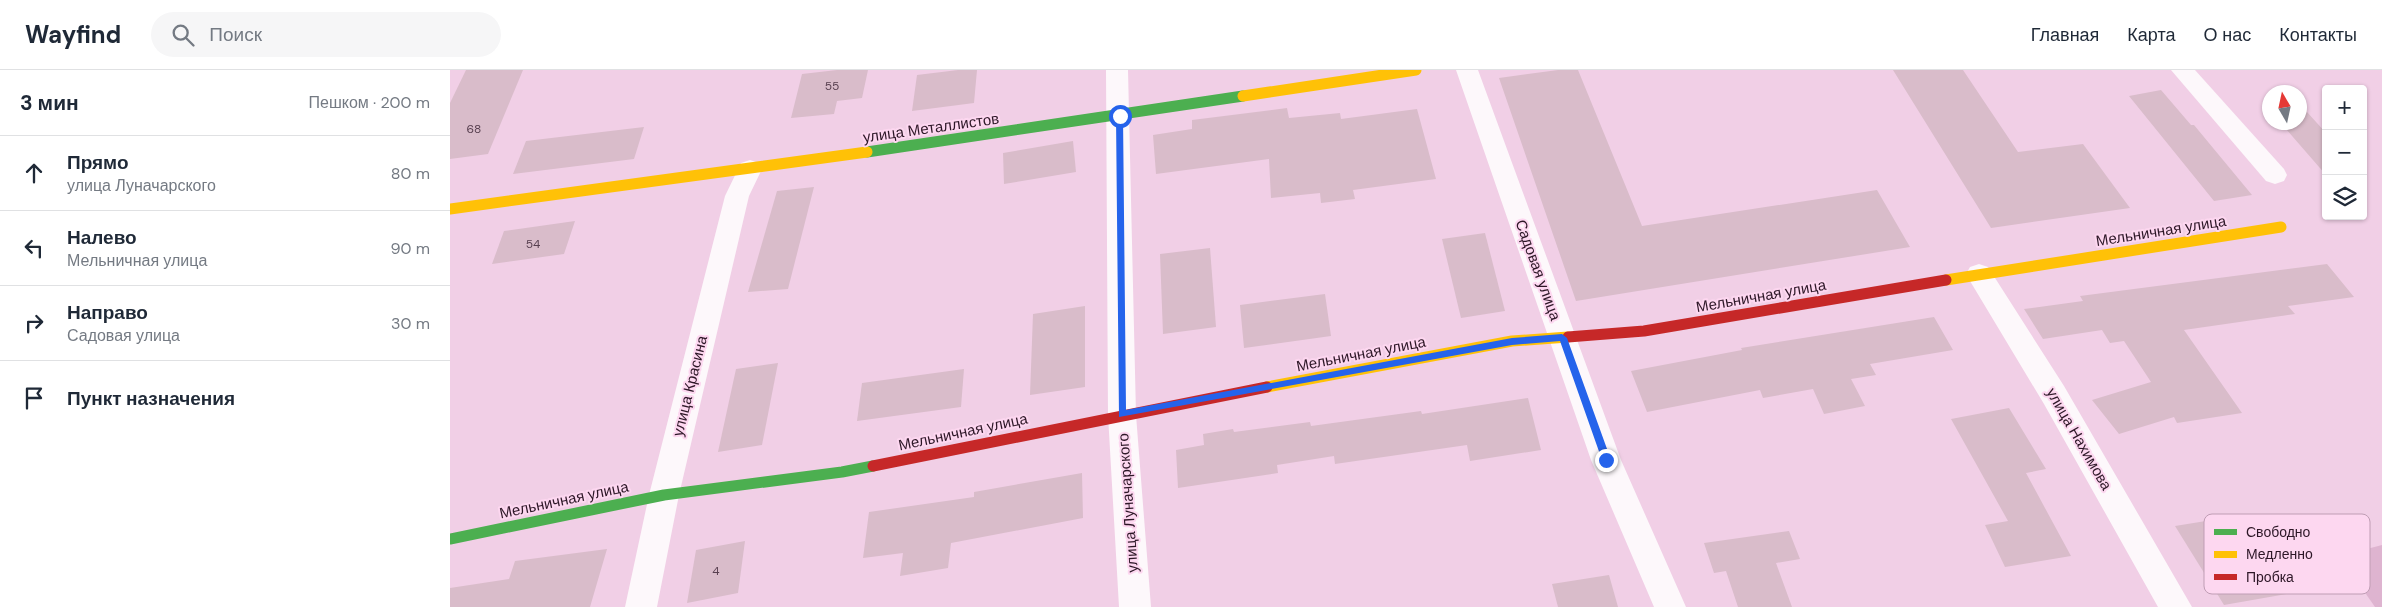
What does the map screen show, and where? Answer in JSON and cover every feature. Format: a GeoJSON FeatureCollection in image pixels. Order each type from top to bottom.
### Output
{"type":"FeatureCollection","features":[{"type":"Feature","properties":{"kind":"street","name":"улица Луначарского"},"geometry":{"type":"LineString","coordinates":[[1117,70],[1120,116],[1122,415],[1135,607]]}},
{"type":"Feature","properties":{"kind":"street","name":"улица Металлистов"},"geometry":{"type":"LineString","coordinates":[[450,208],[750,169],[1120,116],[1416,70]]}},
{"type":"Feature","properties":{"kind":"street","name":"Садовая улица"},"geometry":{"type":"LineString","coordinates":[[1467,70],[1606,460],[1670,607]]}},
{"type":"Feature","properties":{"kind":"street"},"geometry":{"type":"LineString","coordinates":[[2182,70],[2275,175]]}},
{"type":"Feature","properties":{"kind":"street","name":"улица Красина"},"geometry":{"type":"LineString","coordinates":[[641,607],[664,495],[737,196],[750,169]]}},
{"type":"Feature","properties":{"kind":"street","name":"Мельничная улица"},"geometry":{"type":"LineString","coordinates":[[450,539],[664,495],[842,472],[1122,415],[1512,341],[1644,331],[1980,274],[2281,227]]}},
{"type":"Feature","properties":{"kind":"street","name":"улица Нахимова"},"geometry":{"type":"LineString","coordinates":[[1980,274],[2054,395],[2176,607]]}},
{"type":"Feature","properties":{"kind":"shaded area"},"geometry":{"type":"Polygon","coordinates":[[[2382,545],[2382,607],[2375,607],[2366,594],[2370,594],[2370,548],[2382,545]]]}},
{"type":"Feature","properties":{"kind":"building"},"geometry":{"type":"Polygon","coordinates":[[[466,70],[523,70],[488,154],[450,159],[450,103],[466,70]]]}},
{"type":"Feature","properties":{"kind":"building"},"geometry":{"type":"Polygon","coordinates":[[[837,70],[868,70],[862,98],[837,101],[834,114],[791,118],[802,74],[837,70]]]}},
{"type":"Feature","properties":{"kind":"building"},"geometry":{"type":"Polygon","coordinates":[[[958,70],[977,70],[974,103],[912,111],[917,75],[958,70]]]}},
{"type":"Feature","properties":{"kind":"building"},"geometry":{"type":"Polygon","coordinates":[[[1558,70],[1578,70],[1642,226],[1877,190],[1910,247],[1576,301],[1499,78],[1558,70]]]}},
{"type":"Feature","properties":{"kind":"building"},"geometry":{"type":"Polygon","coordinates":[[[1893,70],[1963,70],[2018,152],[2083,144],[2130,208],[1991,228],[1893,70]]]}},
{"type":"Feature","properties":{"kind":"building"},"geometry":{"type":"Polygon","coordinates":[[[2161,90],[2191,125],[2194,125],[2252,195],[2214,201],[2129,96],[2161,90]]]}},
{"type":"Feature","properties":{"kind":"building"},"geometry":{"type":"Polygon","coordinates":[[[1287,108],[1289,118],[1340,113],[1341,119],[1417,109],[1436,179],[1353,190],[1355,199],[1321,203],[1320,193],[1271,198],[1269,159],[1156,174],[1153,135],[1192,129],[1192,120],[1287,108]]]}},
{"type":"Feature","properties":{"kind":"building"},"geometry":{"type":"Polygon","coordinates":[[[2307,112],[2322,129],[2322,170],[2287,130],[2307,130],[2307,112]]]}},
{"type":"Feature","properties":{"kind":"building"},"geometry":{"type":"Polygon","coordinates":[[[644,127],[634,159],[513,174],[526,141],[644,127]]]}},
{"type":"Feature","properties":{"kind":"building"},"geometry":{"type":"Polygon","coordinates":[[[1073,141],[1076,172],[1004,184],[1003,153],[1073,141]]]}},
{"type":"Feature","properties":{"kind":"building"},"geometry":{"type":"Polygon","coordinates":[[[814,187],[788,289],[748,292],[777,191],[814,187]]]}},
{"type":"Feature","properties":{"kind":"building"},"geometry":{"type":"Polygon","coordinates":[[[575,221],[564,254],[492,264],[504,231],[575,221]]]}},
{"type":"Feature","properties":{"kind":"building"},"geometry":{"type":"Polygon","coordinates":[[[1485,233],[1505,311],[1461,318],[1442,239],[1485,233]]]}},
{"type":"Feature","properties":{"kind":"building"},"geometry":{"type":"Polygon","coordinates":[[[1210,248],[1216,327],[1163,334],[1160,254],[1210,248]]]}},
{"type":"Feature","properties":{"kind":"building"},"geometry":{"type":"Polygon","coordinates":[[[2327,264],[2354,297],[2288,306],[2295,314],[2184,330],[2242,413],[2177,423],[2174,417],[2119,434],[2092,400],[2151,382],[2124,341],[2110,343],[2102,330],[2043,339],[2024,309],[2083,301],[2080,296],[2327,264]]]}},
{"type":"Feature","properties":{"kind":"building"},"geometry":{"type":"Polygon","coordinates":[[[1325,294],[1331,336],[1244,348],[1240,305],[1325,294]]]}},
{"type":"Feature","properties":{"kind":"building"},"geometry":{"type":"Polygon","coordinates":[[[1085,306],[1085,387],[1030,395],[1033,314],[1085,306]]]}},
{"type":"Feature","properties":{"kind":"building"},"geometry":{"type":"Polygon","coordinates":[[[1934,317],[1953,350],[1870,364],[1876,375],[1851,379],[1865,406],[1824,414],[1813,389],[1763,398],[1760,390],[1647,412],[1631,371],[1742,350],[1741,348],[1934,317]]]}},
{"type":"Feature","properties":{"kind":"building"},"geometry":{"type":"Polygon","coordinates":[[[778,363],[762,445],[718,452],[736,369],[778,363]]]}},
{"type":"Feature","properties":{"kind":"building"},"geometry":{"type":"Polygon","coordinates":[[[964,369],[961,407],[857,421],[862,383],[964,369]]]}},
{"type":"Feature","properties":{"kind":"building"},"geometry":{"type":"Polygon","coordinates":[[[1528,398],[1541,450],[1470,461],[1467,445],[1335,464],[1334,456],[1277,465],[1278,473],[1178,488],[1176,450],[1204,445],[1203,434],[1233,429],[1234,432],[1310,422],[1311,426],[1421,411],[1422,414],[1528,398]]]}},
{"type":"Feature","properties":{"kind":"building"},"geometry":{"type":"Polygon","coordinates":[[[2009,408],[2046,469],[2026,473],[2071,556],[2005,567],[1985,525],[2008,521],[1951,419],[2009,408]]]}},
{"type":"Feature","properties":{"kind":"building"},"geometry":{"type":"Polygon","coordinates":[[[1082,473],[1083,518],[951,543],[948,568],[900,576],[903,553],[863,558],[869,512],[974,497],[974,492],[1082,473]]]}},
{"type":"Feature","properties":{"kind":"building"},"geometry":{"type":"Polygon","coordinates":[[[2204,521],[2204,573],[2175,526],[2204,521]]]}},
{"type":"Feature","properties":{"kind":"building"},"geometry":{"type":"Polygon","coordinates":[[[1789,531],[1800,559],[1776,563],[1792,607],[1738,607],[1726,571],[1714,573],[1704,543],[1789,531]]]}},
{"type":"Feature","properties":{"kind":"building"},"geometry":{"type":"Polygon","coordinates":[[[745,541],[738,593],[687,603],[696,550],[745,541]]]}},
{"type":"Feature","properties":{"kind":"building"},"geometry":{"type":"Polygon","coordinates":[[[607,549],[590,607],[450,607],[450,588],[509,579],[515,561],[607,549]]]}},
{"type":"Feature","properties":{"kind":"building"},"geometry":{"type":"Polygon","coordinates":[[[1609,575],[1618,607],[1558,607],[1552,584],[1609,575]]]}},
{"type":"Feature","properties":{"kind":"building"},"geometry":{"type":"Polygon","coordinates":[[[2217,594],[2287,594],[2224,605],[2217,594]]]}},
{"type":"Feature","properties":{"kind":"traffic: fast"},"geometry":{"type":"LineString","coordinates":[[867,152],[1243,96]]}},
{"type":"Feature","properties":{"kind":"traffic: fast"},"geometry":{"type":"LineString","coordinates":[[450,539],[664,495],[842,472],[873,466]]}},
{"type":"Feature","properties":{"kind":"traffic: slow"},"geometry":{"type":"LineString","coordinates":[[1243,96],[1416,70]]}},
{"type":"Feature","properties":{"kind":"traffic: slow"},"geometry":{"type":"LineString","coordinates":[[450,209],[867,152]]}},
{"type":"Feature","properties":{"kind":"traffic: slow"},"geometry":{"type":"LineString","coordinates":[[1946,280],[2281,227]]}},
{"type":"Feature","properties":{"kind":"traffic: slow"},"geometry":{"type":"LineString","coordinates":[[1267,387],[1512,341],[1568,337]]}},
{"type":"Feature","properties":{"kind":"traffic: jam"},"geometry":{"type":"LineString","coordinates":[[1568,337],[1644,331],[1946,280]]}},
{"type":"Feature","properties":{"kind":"traffic: jam"},"geometry":{"type":"LineString","coordinates":[[873,466],[1267,387]]}},
{"type":"Feature","properties":{"kind":"route"},"geometry":{"type":"LineString","coordinates":[[1120,116],[1122,415],[1512,341],[1562,338],[1606,460]]}}]}
